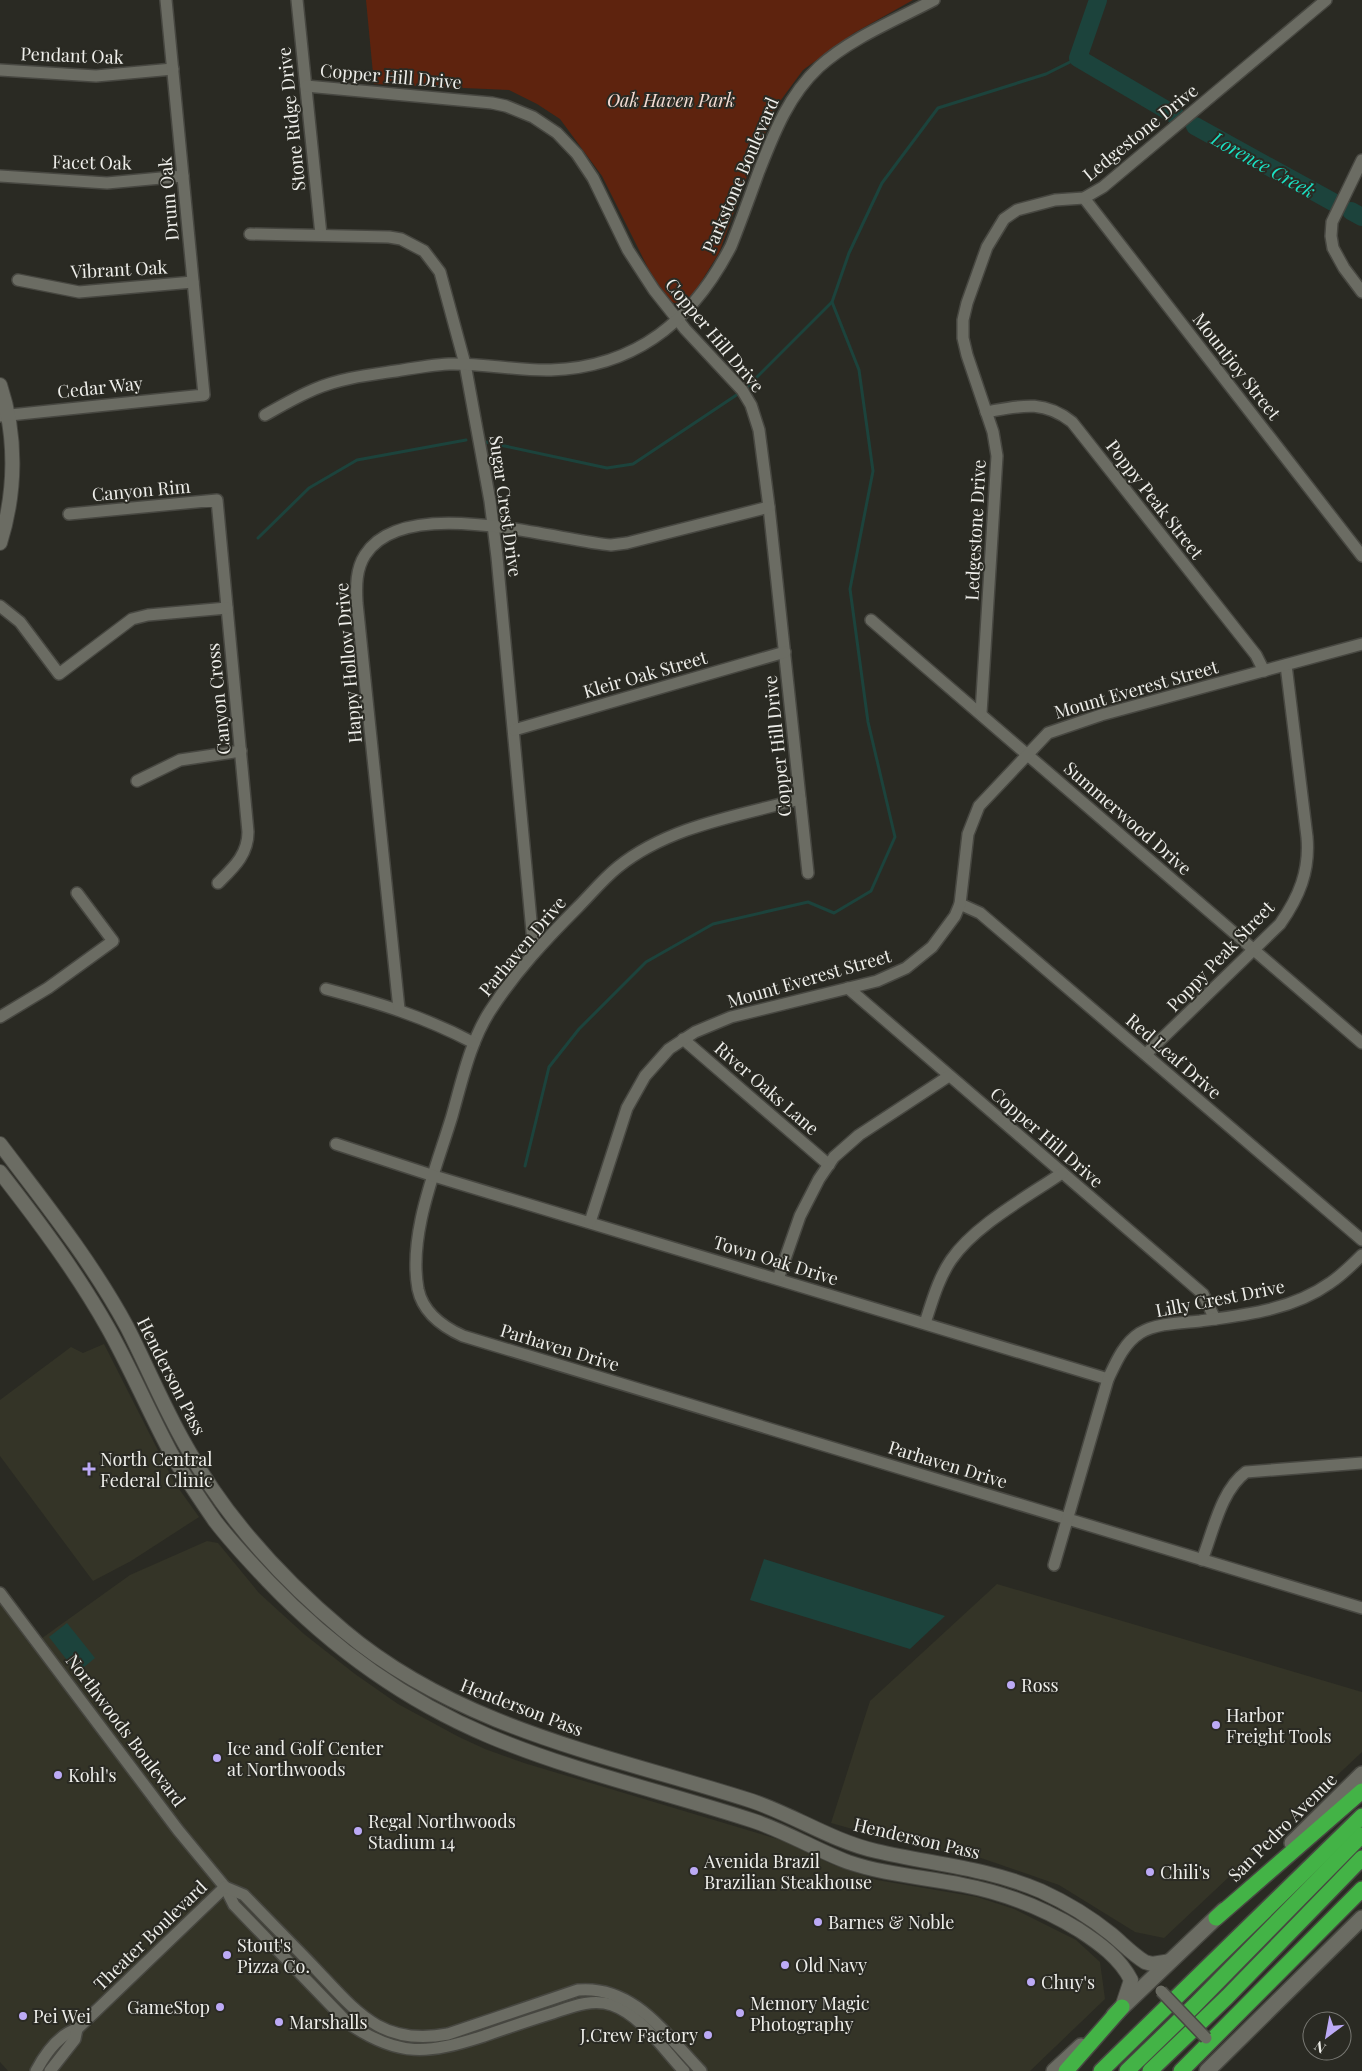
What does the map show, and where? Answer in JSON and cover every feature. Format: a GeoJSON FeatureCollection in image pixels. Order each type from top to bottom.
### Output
{"type":"FeatureCollection","features":[{"type":"Feature","properties":{"kind":"highway"},"geometry":{"type":"LineString","coordinates":[[1216,1918],[1362,1791]]}},
{"type":"Feature","properties":{"kind":"highway"},"geometry":{"type":"LineString","coordinates":[[1101,2071],[1362,1816]]}},
{"type":"Feature","properties":{"kind":"highway"},"geometry":{"type":"LineString","coordinates":[[1127,2071],[1202,1998],[1362,1835]]}},
{"type":"Feature","properties":{"kind":"highway"},"geometry":{"type":"LineString","coordinates":[[1150,2071],[1227,1997],[1362,1858]]}},
{"type":"Feature","properties":{"kind":"highway"},"geometry":{"type":"LineString","coordinates":[[1181,2071],[1362,1889]]}},
{"type":"Feature","properties":{"kind":"highway"},"geometry":{"type":"LineString","coordinates":[[1066,2071],[1122,2007]]}},
{"type":"Feature","properties":{"kind":"main road","name":"San Pedro Avenue"},"geometry":{"type":"LineString","coordinates":[[1054,2071],[1122,2007],[1156,1985],[1172,1961],[1362,1774]]}},
{"type":"Feature","properties":{"kind":"main road"},"geometry":{"type":"LineString","coordinates":[[1207,2071],[1362,1918]]}},
{"type":"Feature","properties":{"kind":"street","name":"Drum Oak"},"geometry":{"type":"LineString","coordinates":[[166,0],[204,395]]}},
{"type":"Feature","properties":{"kind":"street","name":"Stone Ridge Drive"},"geometry":{"type":"LineString","coordinates":[[296,0],[321,235]]}},
{"type":"Feature","properties":{"kind":"street","name":"Parkstone Boulevard"},"geometry":{"type":"LineString","coordinates":[[265,415],[315,389],[336,382],[436,365],[465,364],[551,370],[596,364],[639,348],[659,336],[705,289],[723,262],[731,246],[778,122],[799,88],[819,67],[854,42],[934,0]]}},
{"type":"Feature","properties":{"kind":"street","name":"Ledgestone Drive"},"geometry":{"type":"LineString","coordinates":[[981,713],[998,464],[993,432],[967,356],[963,338],[963,320],[967,302],[987,247],[1004,220],[1018,210],[1055,200],[1084,198],[1103,187],[1326,0]]}},
{"type":"Feature","properties":{"kind":"street","name":"Pendant Oak"},"geometry":{"type":"LineString","coordinates":[[0,70],[96,76],[173,69]]}},
{"type":"Feature","properties":{"kind":"street","name":"Copper Hill Drive"},"geometry":{"type":"LineString","coordinates":[[306,86],[492,103],[520,111],[546,124],[568,143],[586,166],[628,250],[654,290],[677,319],[742,390],[751,405],[759,430],[808,873]]}},
{"type":"Feature","properties":{"kind":"street"},"geometry":{"type":"LineString","coordinates":[[1362,160],[1332,222],[1331,236],[1333,248],[1344,268],[1362,292]]}},
{"type":"Feature","properties":{"kind":"street","name":"Facet Oak"},"geometry":{"type":"LineString","coordinates":[[0,176],[107,183],[183,176]]}},
{"type":"Feature","properties":{"kind":"street","name":"Mountjoy Street"},"geometry":{"type":"LineString","coordinates":[[1084,198],[1362,556]]}},
{"type":"Feature","properties":{"kind":"street","name":"Sugar Crest Drive"},"geometry":{"type":"LineString","coordinates":[[250,234],[395,238],[414,244],[424,251],[437,266],[445,284],[465,364],[493,525],[534,952]]}},
{"type":"Feature","properties":{"kind":"street","name":"Vibrant Oak"},"geometry":{"type":"LineString","coordinates":[[18,280],[79,292],[193,282]]}},
{"type":"Feature","properties":{"kind":"street"},"geometry":{"type":"LineString","coordinates":[[0,386],[4,415],[12,448],[10,501],[0,543]]}},
{"type":"Feature","properties":{"kind":"street","name":"Cedar Way"},"geometry":{"type":"LineString","coordinates":[[4,415],[204,395]]}},
{"type":"Feature","properties":{"kind":"street","name":"Poppy Peak Street"},"geometry":{"type":"LineString","coordinates":[[986,412],[1037,405],[1061,414],[1072,422],[1256,655],[1264,671]]}},
{"type":"Feature","properties":{"kind":"street","name":"Canyon Rim"},"geometry":{"type":"LineString","coordinates":[[69,514],[217,500]]}},
{"type":"Feature","properties":{"kind":"street","name":"Canyon Cross"},"geometry":{"type":"LineString","coordinates":[[217,500],[248,840],[243,855],[218,883]]}},
{"type":"Feature","properties":{"kind":"street","name":"Happy Hollow Drive"},"geometry":{"type":"LineString","coordinates":[[399,1009],[357,603],[359,569],[365,554],[385,536],[428,523],[493,525],[611,545],[627,543],[769,507]]}},
{"type":"Feature","properties":{"kind":"street"},"geometry":{"type":"LineString","coordinates":[[0,606],[20,622],[59,674],[132,619],[148,615],[227,608]]}},
{"type":"Feature","properties":{"kind":"street","name":"Summerwood Drive"},"geometry":{"type":"LineString","coordinates":[[871,620],[1362,1043]]}},
{"type":"Feature","properties":{"kind":"street","name":"Mount Everest Street"},"geometry":{"type":"LineString","coordinates":[[590,1222],[627,1108],[644,1076],[669,1049],[683,1039],[731,1017],[883,979],[916,962],[939,939],[955,916],[960,904],[965,857],[974,817],[979,806],[1048,734],[1056,729],[1101,715],[1362,644]]}},
{"type":"Feature","properties":{"kind":"street","name":"Kleir Oak Street"},"geometry":{"type":"LineString","coordinates":[[514,730],[785,652]]}},
{"type":"Feature","properties":{"kind":"street","name":"Poppy Peak Street"},"geometry":{"type":"LineString","coordinates":[[1146,1054],[1280,924],[1295,901],[1303,882],[1307,861],[1308,837],[1286,665]]}},
{"type":"Feature","properties":{"kind":"street"},"geometry":{"type":"LineString","coordinates":[[137,781],[155,770],[180,760],[241,751]]}},
{"type":"Feature","properties":{"kind":"street","name":"Parhaven Drive"},"geometry":{"type":"LineString","coordinates":[[800,799],[684,830],[651,845],[617,868],[534,952],[490,1011],[474,1042],[423,1212],[416,1265],[418,1290],[424,1305],[438,1323],[473,1339],[1362,1608]]}},
{"type":"Feature","properties":{"kind":"street"},"geometry":{"type":"LineString","coordinates":[[0,1017],[48,988],[113,941],[76,893]]}},
{"type":"Feature","properties":{"kind":"street","name":"Red Leaf Drive"},"geometry":{"type":"LineString","coordinates":[[960,904],[980,913],[1362,1240]]}},
{"type":"Feature","properties":{"kind":"street","name":"Copper Hill Drive"},"geometry":{"type":"LineString","coordinates":[[848,988],[1203,1294],[1215,1319]]}},
{"type":"Feature","properties":{"kind":"street"},"geometry":{"type":"LineString","coordinates":[[326,989],[399,1009],[432,1021],[474,1042]]}},
{"type":"Feature","properties":{"kind":"street","name":"River Oaks Lane"},"geometry":{"type":"LineString","coordinates":[[683,1039],[829,1165]]}},
{"type":"Feature","properties":{"kind":"street"},"geometry":{"type":"LineString","coordinates":[[778,1279],[800,1216],[819,1179],[834,1157],[859,1134],[949,1076]]}},
{"type":"Feature","properties":{"kind":"street","name":"Henderson Pass"},"geometry":{"type":"LineString","coordinates":[[0,1144],[47,1206],[106,1292],[126,1326],[186,1446],[220,1502],[261,1550],[307,1598],[346,1633],[382,1659],[428,1688],[474,1712],[555,1742],[754,1802],[837,1838],[876,1851],[972,1869],[1041,1891],[1099,1924],[1145,1962],[1152,1964],[1172,1961]]}},
{"type":"Feature","properties":{"kind":"street","name":"Town Oak Drive"},"geometry":{"type":"LineString","coordinates":[[336,1144],[434,1176],[1108,1379]]}},
{"type":"Feature","properties":{"kind":"street","name":"Henderson Pass"},"geometry":{"type":"LineString","coordinates":[[0,1172],[34,1215],[92,1300],[122,1353],[172,1454],[217,1523],[249,1561],[284,1597],[340,1649],[384,1681],[423,1705],[490,1737],[524,1750],[773,1827],[847,1861],[873,1870],[963,1885],[1033,1905],[1092,1938],[1123,1965],[1131,1980],[1122,2007]]}},
{"type":"Feature","properties":{"kind":"street"},"geometry":{"type":"LineString","coordinates":[[925,1323],[943,1275],[950,1261],[964,1244],[980,1229],[1062,1173]]}},
{"type":"Feature","properties":{"kind":"street","name":"Lilly Crest Drive"},"geometry":{"type":"LineString","coordinates":[[1054,1565],[1069,1519],[1108,1379],[1128,1343],[1140,1333],[1156,1327],[1266,1310],[1305,1298],[1330,1283],[1362,1255]]}},
{"type":"Feature","properties":{"kind":"street"},"geometry":{"type":"LineString","coordinates":[[1202,1560],[1228,1490],[1237,1478],[1246,1472],[1362,1463]]}},
{"type":"Feature","properties":{"kind":"street","name":"Northwoods Boulevard"},"geometry":{"type":"LineString","coordinates":[[0,1594],[178,1830],[225,1887],[234,1905],[348,2023],[370,2037],[398,2048],[423,2051],[443,2048],[577,2005],[592,2003],[613,2006],[633,2017],[684,2071]]}},
{"type":"Feature","properties":{"kind":"street"},"geometry":{"type":"LineString","coordinates":[[340,1649],[346,1633]]}},
{"type":"Feature","properties":{"kind":"street"},"geometry":{"type":"LineString","coordinates":[[490,1737],[497,1721]]}},
{"type":"Feature","properties":{"kind":"street"},"geometry":{"type":"LineString","coordinates":[[649,1789],[654,1772]]}},
{"type":"Feature","properties":{"kind":"street"},"geometry":{"type":"LineString","coordinates":[[996,1893],[1001,1878]]}},
{"type":"Feature","properties":{"kind":"street","name":"Northwoods Boulevard"},"geometry":{"type":"LineString","coordinates":[[225,1887],[244,1895],[358,2013],[382,2028],[406,2036],[420,2038],[448,2034],[578,1990],[592,1989],[617,1994],[645,2013],[701,2071]]}},
{"type":"Feature","properties":{"kind":"street","name":"Theater Boulevard"},"geometry":{"type":"LineString","coordinates":[[36,2071],[45,2055],[67,2032],[77,2029],[225,1887]]}},
{"type":"Feature","properties":{"kind":"street"},"geometry":{"type":"LineString","coordinates":[[302,1976],[313,1966]]}},
{"type":"Feature","properties":{"kind":"street"},"geometry":{"type":"LineString","coordinates":[[1156,1985],[1206,2038]]}},
{"type":"Feature","properties":{"kind":"street"},"geometry":{"type":"LineString","coordinates":[[515,2012],[520,2024]]}},
{"type":"Feature","properties":{"kind":"street","name":"Theater Boulevard"},"geometry":{"type":"LineString","coordinates":[[50,2071],[75,2039],[77,2029]]}},
{"type":"Feature","properties":{"kind":"shaded area","name":"North Central Federal Clinic"},"geometry":{"type":"Polygon","coordinates":[[[104,1344],[174,1482],[199,1517],[131,1561],[93,1581],[0,1456],[0,1400],[71,1347],[83,1353],[104,1344]]]}},
{"type":"Feature","properties":{"kind":"shaded area"},"geometry":{"type":"Polygon","coordinates":[[[207,1541],[218,1543],[259,1593],[304,1634],[355,1674],[398,1704],[459,1737],[524,1763],[784,1841],[829,1863],[877,1880],[977,1897],[1014,1909],[1076,1940],[1100,1962],[1105,1999],[1030,2071],[8,2071],[0,2062],[0,1603],[31,1646],[130,1575],[207,1541]]]}},
{"type":"Feature","properties":{"kind":"shaded area"},"geometry":{"type":"Polygon","coordinates":[[[997,1584],[1362,1692],[1362,1752],[1164,1938],[1135,1932],[1059,1885],[981,1858],[913,1846],[831,1823],[870,1701],[997,1584]]]}},
{"type":"Feature","properties":{"kind":"green space","name":"Oak Haven Park"},"geometry":{"type":"Polygon","coordinates":[[[366,0],[913,0],[854,33],[803,70],[778,104],[750,168],[719,253],[689,301],[680,305],[669,301],[648,268],[602,176],[560,119],[537,104],[509,90],[374,84],[366,0]]]}},
{"type":"Feature","properties":{"kind":"water"},"geometry":{"type":"Polygon","coordinates":[[[764,1559],[945,1616],[910,1649],[750,1600],[764,1559]]]}},
{"type":"Feature","properties":{"kind":"water"},"geometry":{"type":"Polygon","coordinates":[[[67,1623],[95,1658],[77,1673],[49,1637],[67,1623]]]}},
{"type":"Feature","properties":{"kind":"waterway","name":"Lorence Creek"},"geometry":{"type":"LineString","coordinates":[[1098,0],[1078,58],[1175,115]]}},
{"type":"Feature","properties":{"kind":"waterway"},"geometry":{"type":"LineString","coordinates":[[525,1166],[549,1067],[579,1029],[646,962],[713,924],[808,902],[834,913],[871,891],[895,837],[868,722],[850,589],[873,471],[859,370],[832,302],[849,253],[882,183],[938,108],[1046,74],[1078,58]]}},
{"type":"Feature","properties":{"kind":"waterway","name":"Lorence Creek"},"geometry":{"type":"LineString","coordinates":[[1195,126],[1333,202]]}},
{"type":"Feature","properties":{"kind":"waterway","name":"Lorence Creek"},"geometry":{"type":"LineString","coordinates":[[1351,211],[1362,217]]}},
{"type":"Feature","properties":{"kind":"waterway"},"geometry":{"type":"LineString","coordinates":[[746,388],[832,302]]}},
{"type":"Feature","properties":{"kind":"waterway"},"geometry":{"type":"LineString","coordinates":[[486,442],[607,468],[633,464],[738,394]]}},
{"type":"Feature","properties":{"kind":"waterway"},"geometry":{"type":"LineString","coordinates":[[258,538],[309,488],[357,460],[466,440]]}},
{"type":"Feature","properties":{"kind":"place","name":"North Central Federal Clinic"},"geometry":{"type":"Point","coordinates":[89,1469]}},
{"type":"Feature","properties":{"kind":"place","name":"Ross"},"geometry":{"type":"Point","coordinates":[1011,1685]}},
{"type":"Feature","properties":{"kind":"place","name":"Harbor Freight Tools"},"geometry":{"type":"Point","coordinates":[1216,1725]}},
{"type":"Feature","properties":{"kind":"place","name":"Ice and Golf Center at Northwoods"},"geometry":{"type":"Point","coordinates":[217,1758]}},
{"type":"Feature","properties":{"kind":"place","name":"Kohl's"},"geometry":{"type":"Point","coordinates":[58,1775]}},
{"type":"Feature","properties":{"kind":"place","name":"Regal Northwoods Stadium 14"},"geometry":{"type":"Point","coordinates":[358,1831]}},
{"type":"Feature","properties":{"kind":"place","name":"Avenida Brazil Brazilian Steakhouse"},"geometry":{"type":"Point","coordinates":[694,1871]}},
{"type":"Feature","properties":{"kind":"place","name":"Chili's"},"geometry":{"type":"Point","coordinates":[1150,1872]}},
{"type":"Feature","properties":{"kind":"place","name":"Barnes & Noble"},"geometry":{"type":"Point","coordinates":[818,1922]}},
{"type":"Feature","properties":{"kind":"place","name":"Stout's Pizza Co."},"geometry":{"type":"Point","coordinates":[227,1955]}},
{"type":"Feature","properties":{"kind":"place","name":"Old Navy"},"geometry":{"type":"Point","coordinates":[785,1965]}},
{"type":"Feature","properties":{"kind":"place","name":"Chuy's"},"geometry":{"type":"Point","coordinates":[1031,1982]}},
{"type":"Feature","properties":{"kind":"place","name":"GameStop"},"geometry":{"type":"Point","coordinates":[220,2007]}},
{"type":"Feature","properties":{"kind":"place","name":"Memory Magic Photography"},"geometry":{"type":"Point","coordinates":[740,2013]}},
{"type":"Feature","properties":{"kind":"place","name":"Pei Wei"},"geometry":{"type":"Point","coordinates":[23,2016]}},
{"type":"Feature","properties":{"kind":"place","name":"Marshalls"},"geometry":{"type":"Point","coordinates":[279,2022]}},
{"type":"Feature","properties":{"kind":"place","name":"J.Crew Factory"},"geometry":{"type":"Point","coordinates":[708,2035]}}]}
